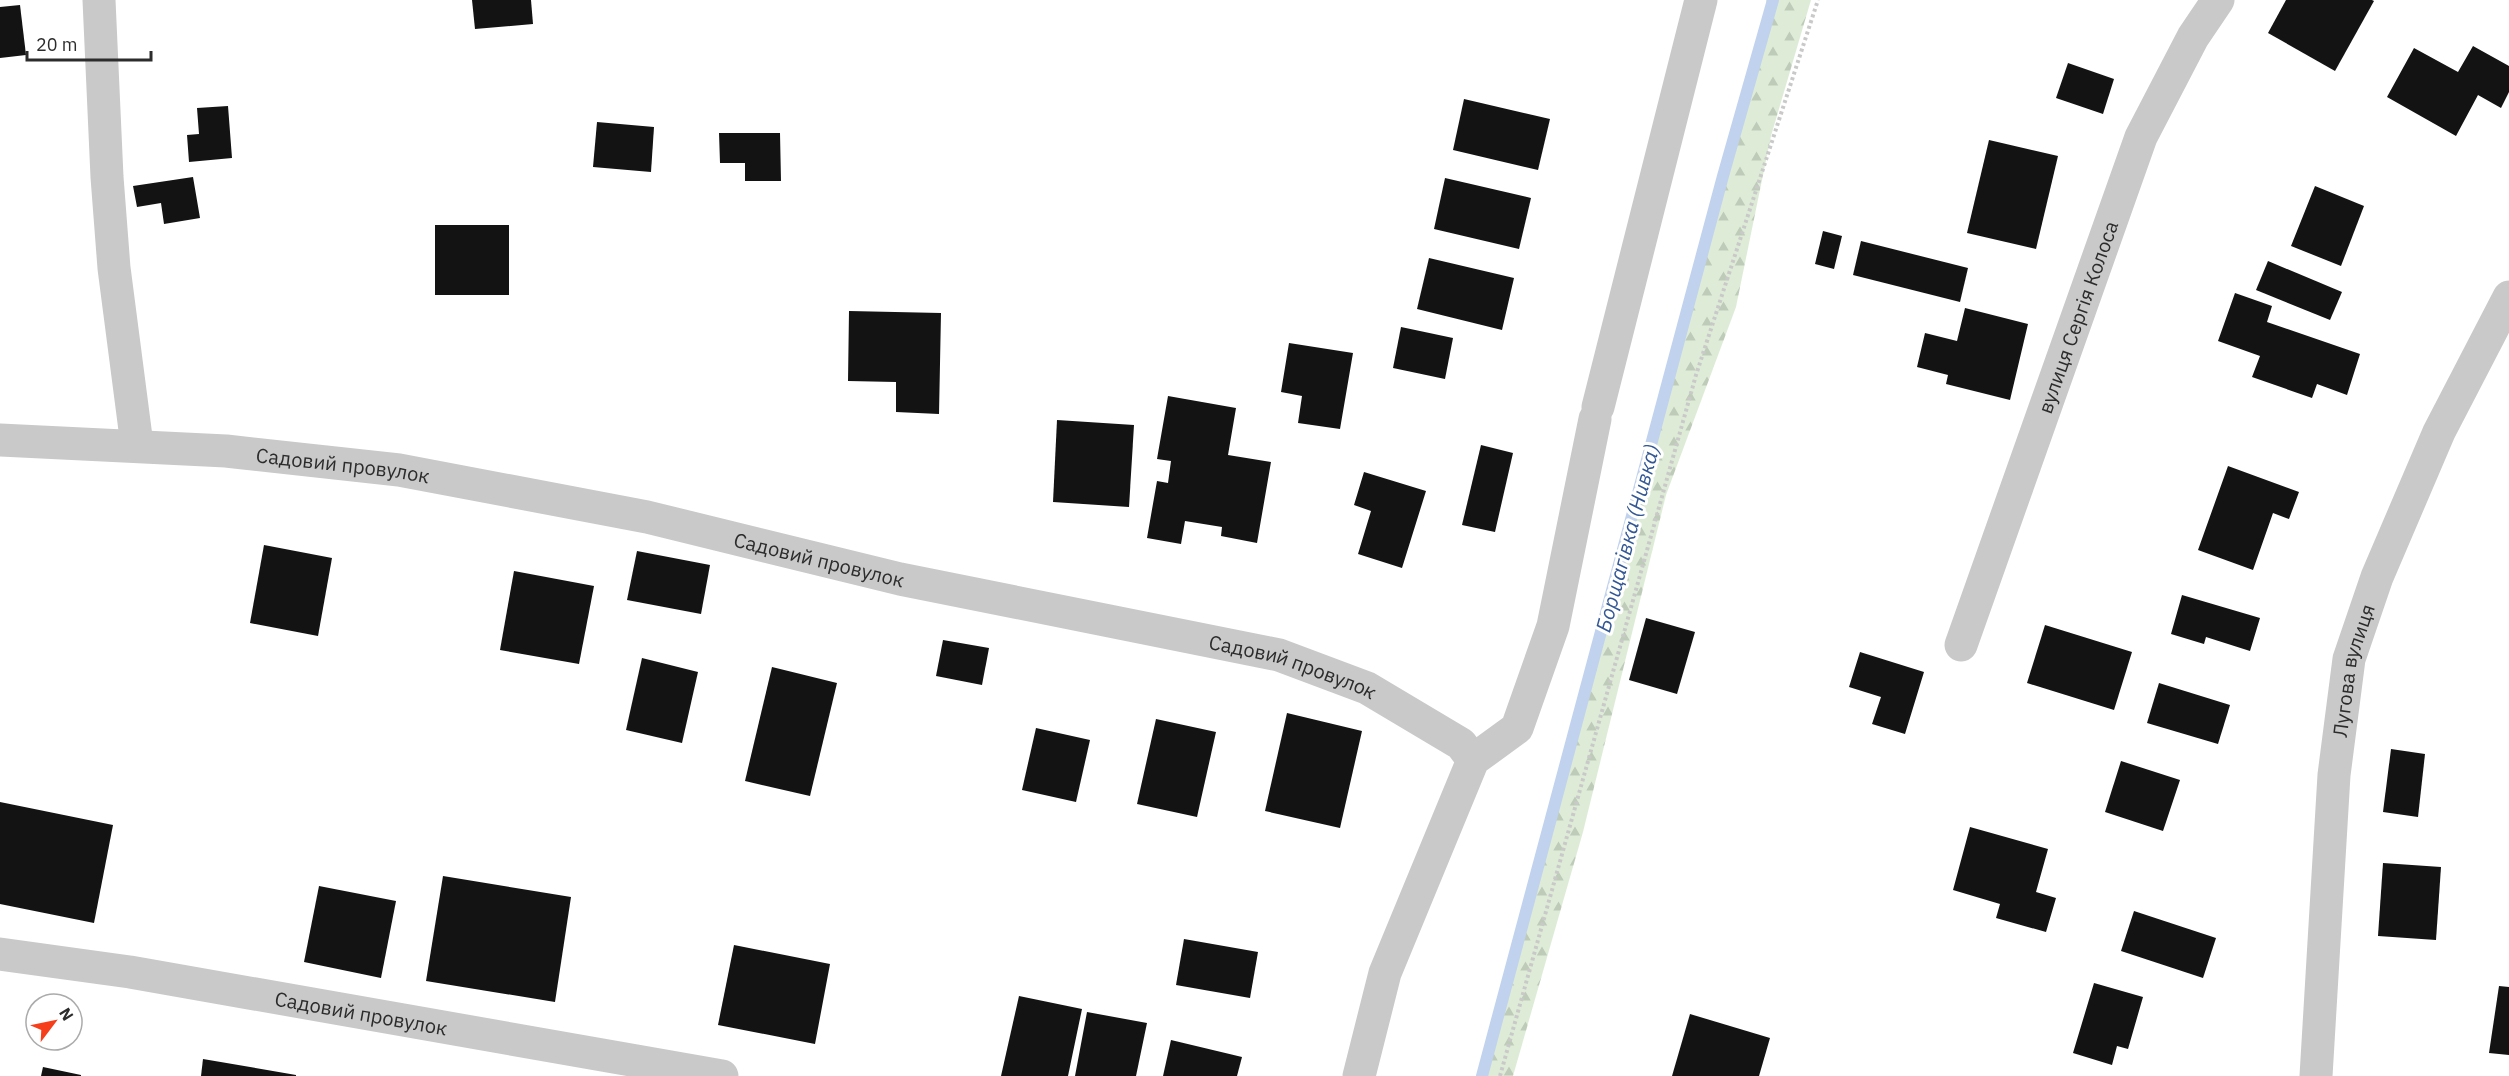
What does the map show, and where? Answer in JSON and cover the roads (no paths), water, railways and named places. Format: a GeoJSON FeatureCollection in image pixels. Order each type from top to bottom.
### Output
{"type":"FeatureCollection","features":[{"type":"Feature","properties":{"kind":"street"},"geometry":{"type":"LineString","coordinates":[[99,0],[107,177],[114,268],[137,446]]}},
{"type":"Feature","properties":{"kind":"street"},"geometry":{"type":"LineString","coordinates":[[1359,1076],[1385,973],[1473,759],[1517,728],[1552,626],[1597,413],[1701,0]]}},
{"type":"Feature","properties":{"kind":"street","name":"вулиця Сергія Колоса"},"geometry":{"type":"LineString","coordinates":[[1961,645],[2141,137],[2193,37],[2218,0]]}},
{"type":"Feature","properties":{"kind":"street","name":"Лугова вулиця"},"geometry":{"type":"LineString","coordinates":[[2316,1076],[2334,775],[2349,659],[2377,577],[2439,432],[2509,297]]}},
{"type":"Feature","properties":{"kind":"street","name":"Садовий провулок"},"geometry":{"type":"LineString","coordinates":[[0,440],[226,451],[399,470],[648,517],[900,579],[1279,655],[1367,688],[1461,744],[1473,759]]}},
{"type":"Feature","properties":{"kind":"street","name":"Садовий провулок"},"geometry":{"type":"LineString","coordinates":[[0,954],[130,972],[722,1076]]}},
{"type":"Feature","properties":{"kind":"waterway","name":"Борщагівка (Нивка)"},"geometry":{"type":"LineString","coordinates":[[1482,1076],[1723,176],[1773,0]]}}]}
